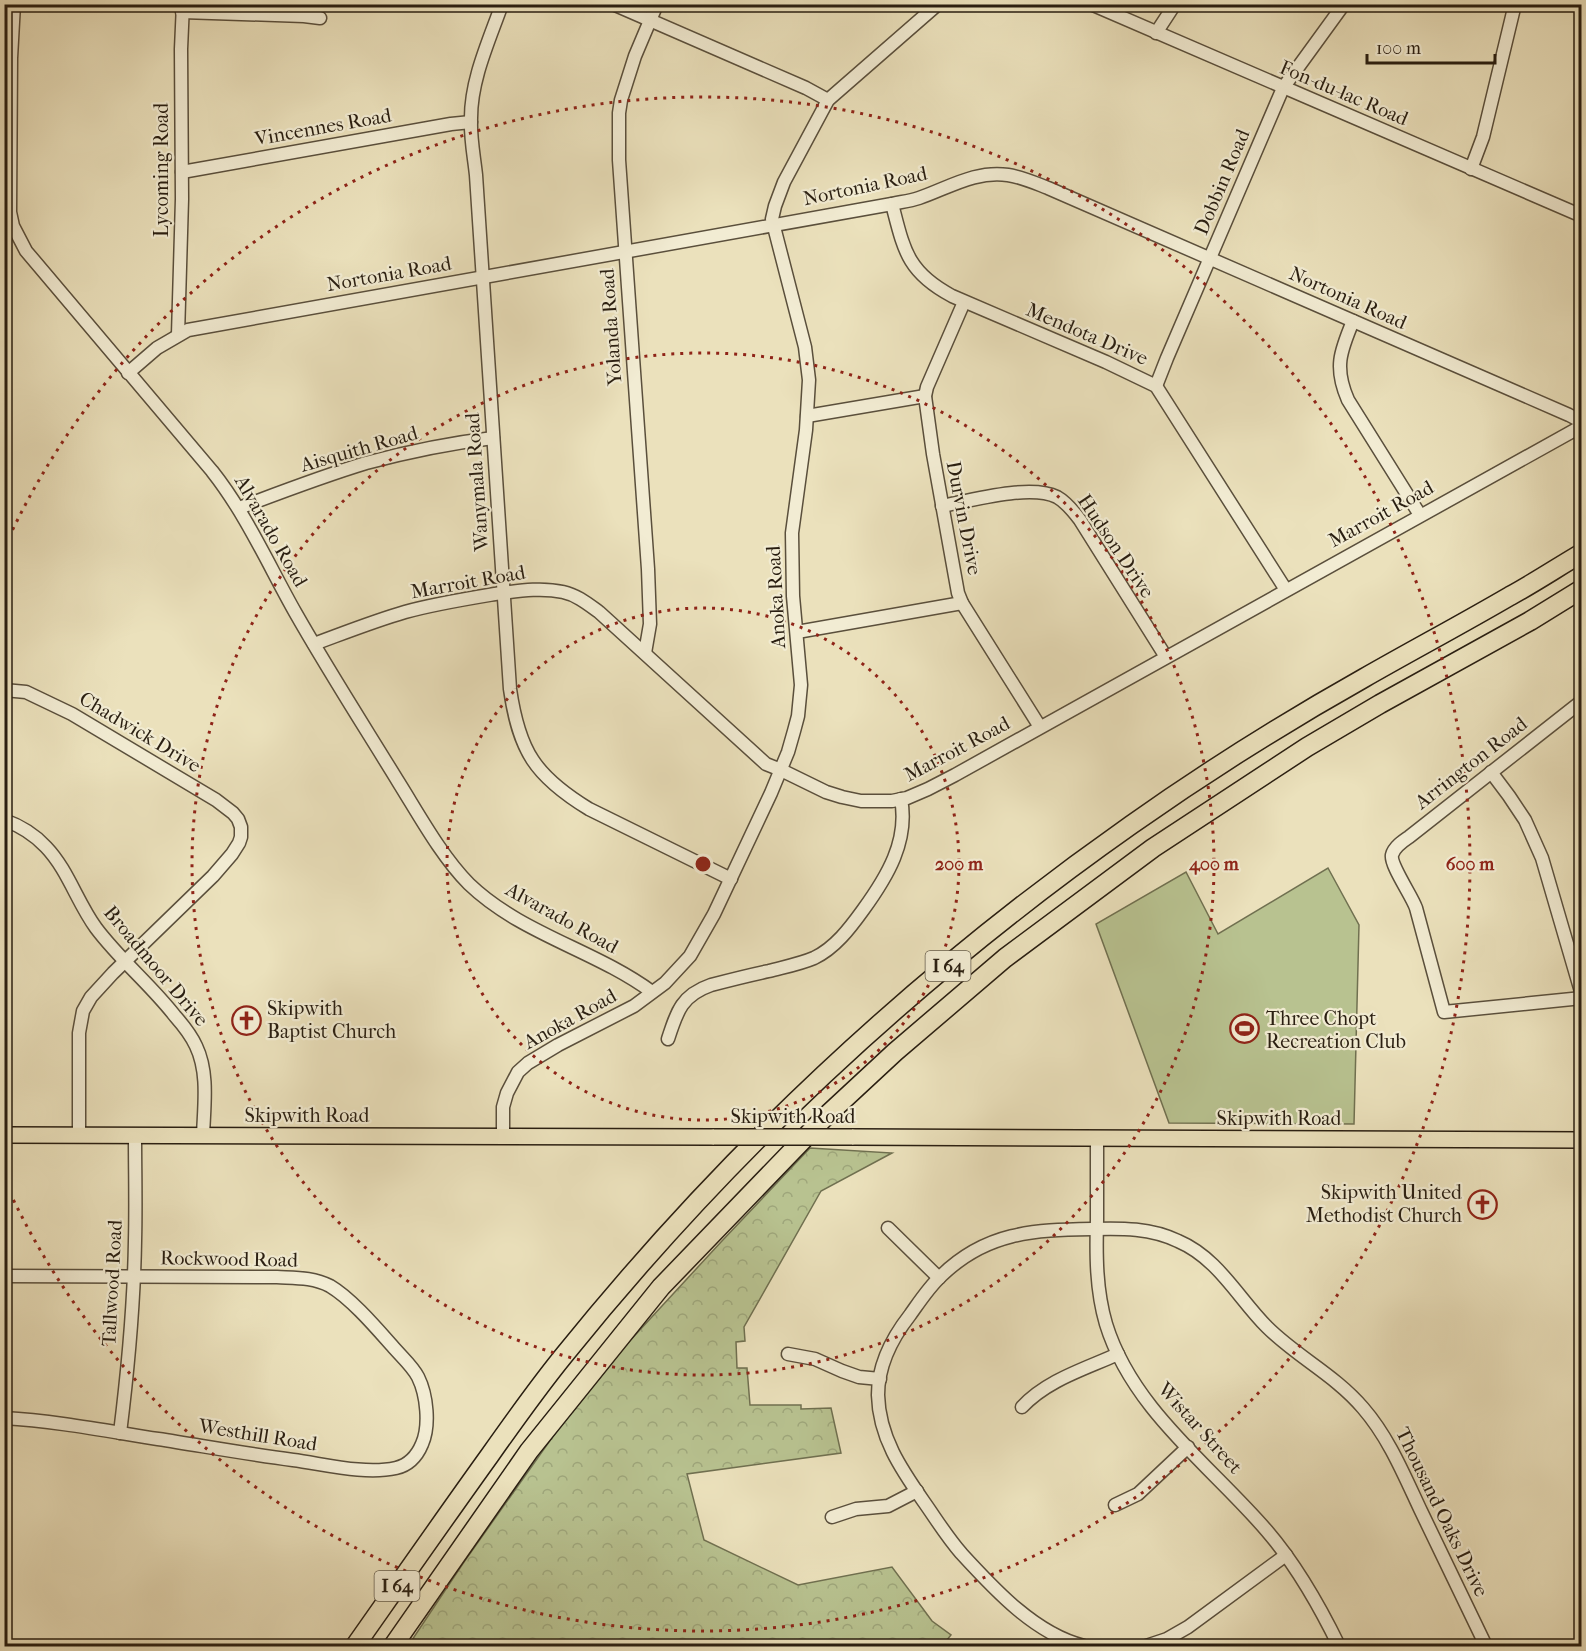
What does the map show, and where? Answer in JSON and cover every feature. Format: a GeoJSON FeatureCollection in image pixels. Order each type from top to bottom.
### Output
{"type":"FeatureCollection","features":[{"type":"Feature","properties":{"kind":"highway","name":"I 64"},"geometry":{"type":"LineString","coordinates":[[355,1647],[563,1356],[680,1219],[803,1095],[874,1029],[986,934],[1135,822],[1291,721],[1514,594],[1581,553]]}},
{"type":"Feature","properties":{"kind":"highway","name":"I 64"},"geometry":{"type":"LineString","coordinates":[[393,1647],[529,1451],[661,1287],[825,1117],[895,1052],[1005,958],[1153,848],[1307,747],[1530,621],[1581,589]]}},
{"type":"Feature","properties":{"kind":"main road","name":"Skipwith Road"},"geometry":{"type":"LineString","coordinates":[[4,1135],[1581,1140]]}},
{"type":"Feature","properties":{"kind":"street","name":"Alvarado Road"},"geometry":{"type":"LineString","coordinates":[[14,4],[11,58],[10,212],[13,226],[26,252],[212,471],[239,508],[352,709],[449,860],[468,883],[498,907],[535,930],[637,981],[652,992]]}},
{"type":"Feature","properties":{"kind":"street","name":"Wanymala Road"},"geometry":{"type":"LineString","coordinates":[[502,4],[477,77],[471,122],[513,713],[532,761],[551,782],[572,798],[589,809],[731,879]]}},
{"type":"Feature","properties":{"kind":"street"},"geometry":{"type":"LineString","coordinates":[[613,4],[806,88],[828,100]]}},
{"type":"Feature","properties":{"kind":"street","name":"Yolanda Road"},"geometry":{"type":"LineString","coordinates":[[645,653],[650,624],[648,569],[619,160],[619,113],[625,84],[657,4]]}},
{"type":"Feature","properties":{"kind":"street","name":"Anoka Road"},"geometry":{"type":"LineString","coordinates":[[503,1136],[503,1115],[507,1093],[511,1083],[523,1068],[558,1045],[634,1006],[665,983],[690,956],[731,879],[781,770],[795,730],[800,697],[800,663],[791,558],[809,380],[805,347],[772,219],[784,182],[828,100],[938,4]]}},
{"type":"Feature","properties":{"kind":"street","name":"Fon-du-lac Road"},"geometry":{"type":"LineString","coordinates":[[1091,4],[1581,216]]}},
{"type":"Feature","properties":{"kind":"street"},"geometry":{"type":"LineString","coordinates":[[1156,33],[1175,4]]}},
{"type":"Feature","properties":{"kind":"street","name":"Dobbin Road"},"geometry":{"type":"LineString","coordinates":[[1156,386],[1283,88],[1344,4]]}},
{"type":"Feature","properties":{"kind":"street"},"geometry":{"type":"LineString","coordinates":[[1471,169],[1483,137],[1515,4]]}},
{"type":"Feature","properties":{"kind":"street"},"geometry":{"type":"LineString","coordinates":[[182,8],[320,18]]}},
{"type":"Feature","properties":{"kind":"street","name":"Lycoming Road"},"geometry":{"type":"LineString","coordinates":[[178,335],[182,172],[182,8]]}},
{"type":"Feature","properties":{"kind":"street","name":"Vincennes Road"},"geometry":{"type":"LineString","coordinates":[[182,172],[471,122]]}},
{"type":"Feature","properties":{"kind":"street","name":"Nortonia Road"},"geometry":{"type":"LineString","coordinates":[[128,373],[157,348],[188,330],[892,204],[990,174],[1010,175],[1048,188],[1569,415],[1581,424]]}},
{"type":"Feature","properties":{"kind":"street","name":"Mendota Drive"},"geometry":{"type":"LineString","coordinates":[[892,204],[908,256],[919,274],[943,292],[1156,386],[1286,590]]}},
{"type":"Feature","properties":{"kind":"street","name":"Durvin Drive"},"geometry":{"type":"LineString","coordinates":[[964,302],[927,387],[925,396],[931,445],[958,593],[962,603],[1040,727]]}},
{"type":"Feature","properties":{"kind":"street"},"geometry":{"type":"LineString","coordinates":[[1353,321],[1340,356],[1339,370],[1343,389],[1420,515]]}},
{"type":"Feature","properties":{"kind":"street"},"geometry":{"type":"LineString","coordinates":[[807,416],[925,396]]}},
{"type":"Feature","properties":{"kind":"street","name":"Marroit Road"},"geometry":{"type":"LineString","coordinates":[[314,644],[385,618],[425,607],[538,589],[568,593],[599,612],[766,765],[842,797],[861,801],[901,799],[928,789],[1581,424]]}},
{"type":"Feature","properties":{"kind":"street","name":"Aisquith Road"},"geometry":{"type":"LineString","coordinates":[[239,508],[367,463],[417,451],[493,438]]}},
{"type":"Feature","properties":{"kind":"street","name":"Hudson Drive"},"geometry":{"type":"LineString","coordinates":[[942,506],[1030,491],[1049,494],[1063,501],[1080,520],[1166,657]]}},
{"type":"Feature","properties":{"kind":"street"},"geometry":{"type":"LineString","coordinates":[[796,632],[962,603]]}},
{"type":"Feature","properties":{"kind":"street","name":"Chadwick Drive"},"geometry":{"type":"LineString","coordinates":[[4,690],[26,692],[54,705],[216,800],[238,819],[241,830],[239,843],[232,854],[213,876],[126,961]]}},
{"type":"Feature","properties":{"kind":"street","name":"Arrington Road"},"geometry":{"type":"LineString","coordinates":[[1581,701],[1396,847],[1392,855],[1392,861],[1413,898],[1444,1012],[1581,997]]}},
{"type":"Feature","properties":{"kind":"street"},"geometry":{"type":"LineString","coordinates":[[1491,772],[1525,820],[1538,849],[1581,997]]}},
{"type":"Feature","properties":{"kind":"street"},"geometry":{"type":"LineString","coordinates":[[668,1038],[681,1005],[697,990],[799,963],[822,953],[834,944],[882,884],[891,867],[900,840],[901,799]]}},
{"type":"Feature","properties":{"kind":"street","name":"Broadmoor Drive"},"geometry":{"type":"LineString","coordinates":[[4,820],[25,829],[48,849],[62,866],[95,927],[166,1005],[195,1042],[204,1076],[203,1136]]}},
{"type":"Feature","properties":{"kind":"street"},"geometry":{"type":"LineString","coordinates":[[79,1135],[80,1022],[91,997],[126,961]]}},
{"type":"Feature","properties":{"kind":"street","name":"Tallwood Road"},"geometry":{"type":"LineString","coordinates":[[120,1432],[135,1242],[135,1135]]}},
{"type":"Feature","properties":{"kind":"street","name":"Wistar Street"},"geometry":{"type":"LineString","coordinates":[[1097,1138],[1096,1262],[1107,1325],[1126,1371],[1148,1403],[1256,1519],[1286,1555],[1311,1592],[1339,1647]]}},
{"type":"Feature","properties":{"kind":"street"},"geometry":{"type":"LineString","coordinates":[[888,1228],[939,1278]]}},
{"type":"Feature","properties":{"kind":"street","name":"Thousand Oaks Drive"},"geometry":{"type":"LineString","coordinates":[[1084,1647],[1052,1634],[1034,1622],[983,1576],[953,1544],[892,1452],[883,1430],[879,1410],[879,1379],[886,1354],[901,1327],[939,1278],[988,1243],[1037,1230],[1138,1230],[1161,1234],[1192,1248],[1216,1267],[1245,1304],[1269,1329],[1288,1346],[1333,1378],[1362,1406],[1382,1433],[1486,1647]]}},
{"type":"Feature","properties":{"kind":"street","name":"Rockwood Road"},"geometry":{"type":"LineString","coordinates":[[4,1276],[305,1278],[318,1281],[341,1294],[368,1319],[415,1372]]}},
{"type":"Feature","properties":{"kind":"street"},"geometry":{"type":"LineString","coordinates":[[788,1354],[815,1359],[859,1377],[879,1379]]}},
{"type":"Feature","properties":{"kind":"street"},"geometry":{"type":"LineString","coordinates":[[1022,1407],[1032,1396],[1047,1386],[1118,1354]]}},
{"type":"Feature","properties":{"kind":"street","name":"Westhill Road"},"geometry":{"type":"LineString","coordinates":[[4,1418],[32,1419],[240,1453],[357,1469],[398,1468],[412,1460],[425,1436],[424,1399],[421,1383],[415,1372]]}},
{"type":"Feature","properties":{"kind":"street"},"geometry":{"type":"LineString","coordinates":[[1115,1505],[1138,1494],[1188,1447]]}},
{"type":"Feature","properties":{"kind":"street"},"geometry":{"type":"LineString","coordinates":[[832,1517],[856,1509],[888,1506],[917,1491]]}},
{"type":"Feature","properties":{"kind":"street"},"geometry":{"type":"LineString","coordinates":[[1146,1647],[1167,1639],[1188,1627],[1286,1555]]}},
{"type":"Feature","properties":{"kind":"green space","name":"Three Chopt Recreation Club"},"geometry":{"type":"Polygon","coordinates":[[[1328,868],[1359,925],[1354,1124],[1169,1123],[1096,924],[1186,872],[1218,934],[1328,868]]]}},
{"type":"Feature","properties":{"kind":"green space"},"geometry":{"type":"Polygon","coordinates":[[[810,1148],[892,1153],[821,1191],[744,1327],[745,1341],[736,1342],[737,1368],[747,1368],[750,1405],[801,1405],[801,1409],[831,1408],[841,1453],[687,1474],[704,1540],[798,1585],[892,1567],[932,1621],[951,1635],[942,1646],[408,1646],[464,1562],[590,1384],[810,1148]]]}},
{"type":"Feature","properties":{"kind":"place","name":"Skipwith Baptist Church"},"geometry":{"type":"Point","coordinates":[246,1020]}},
{"type":"Feature","properties":{"kind":"place","name":"Three Chopt Recreation Club"},"geometry":{"type":"Point","coordinates":[1245,1029]}},
{"type":"Feature","properties":{"kind":"place","name":"Skipwith United Methodist Church"},"geometry":{"type":"Point","coordinates":[1483,1204]}}]}
